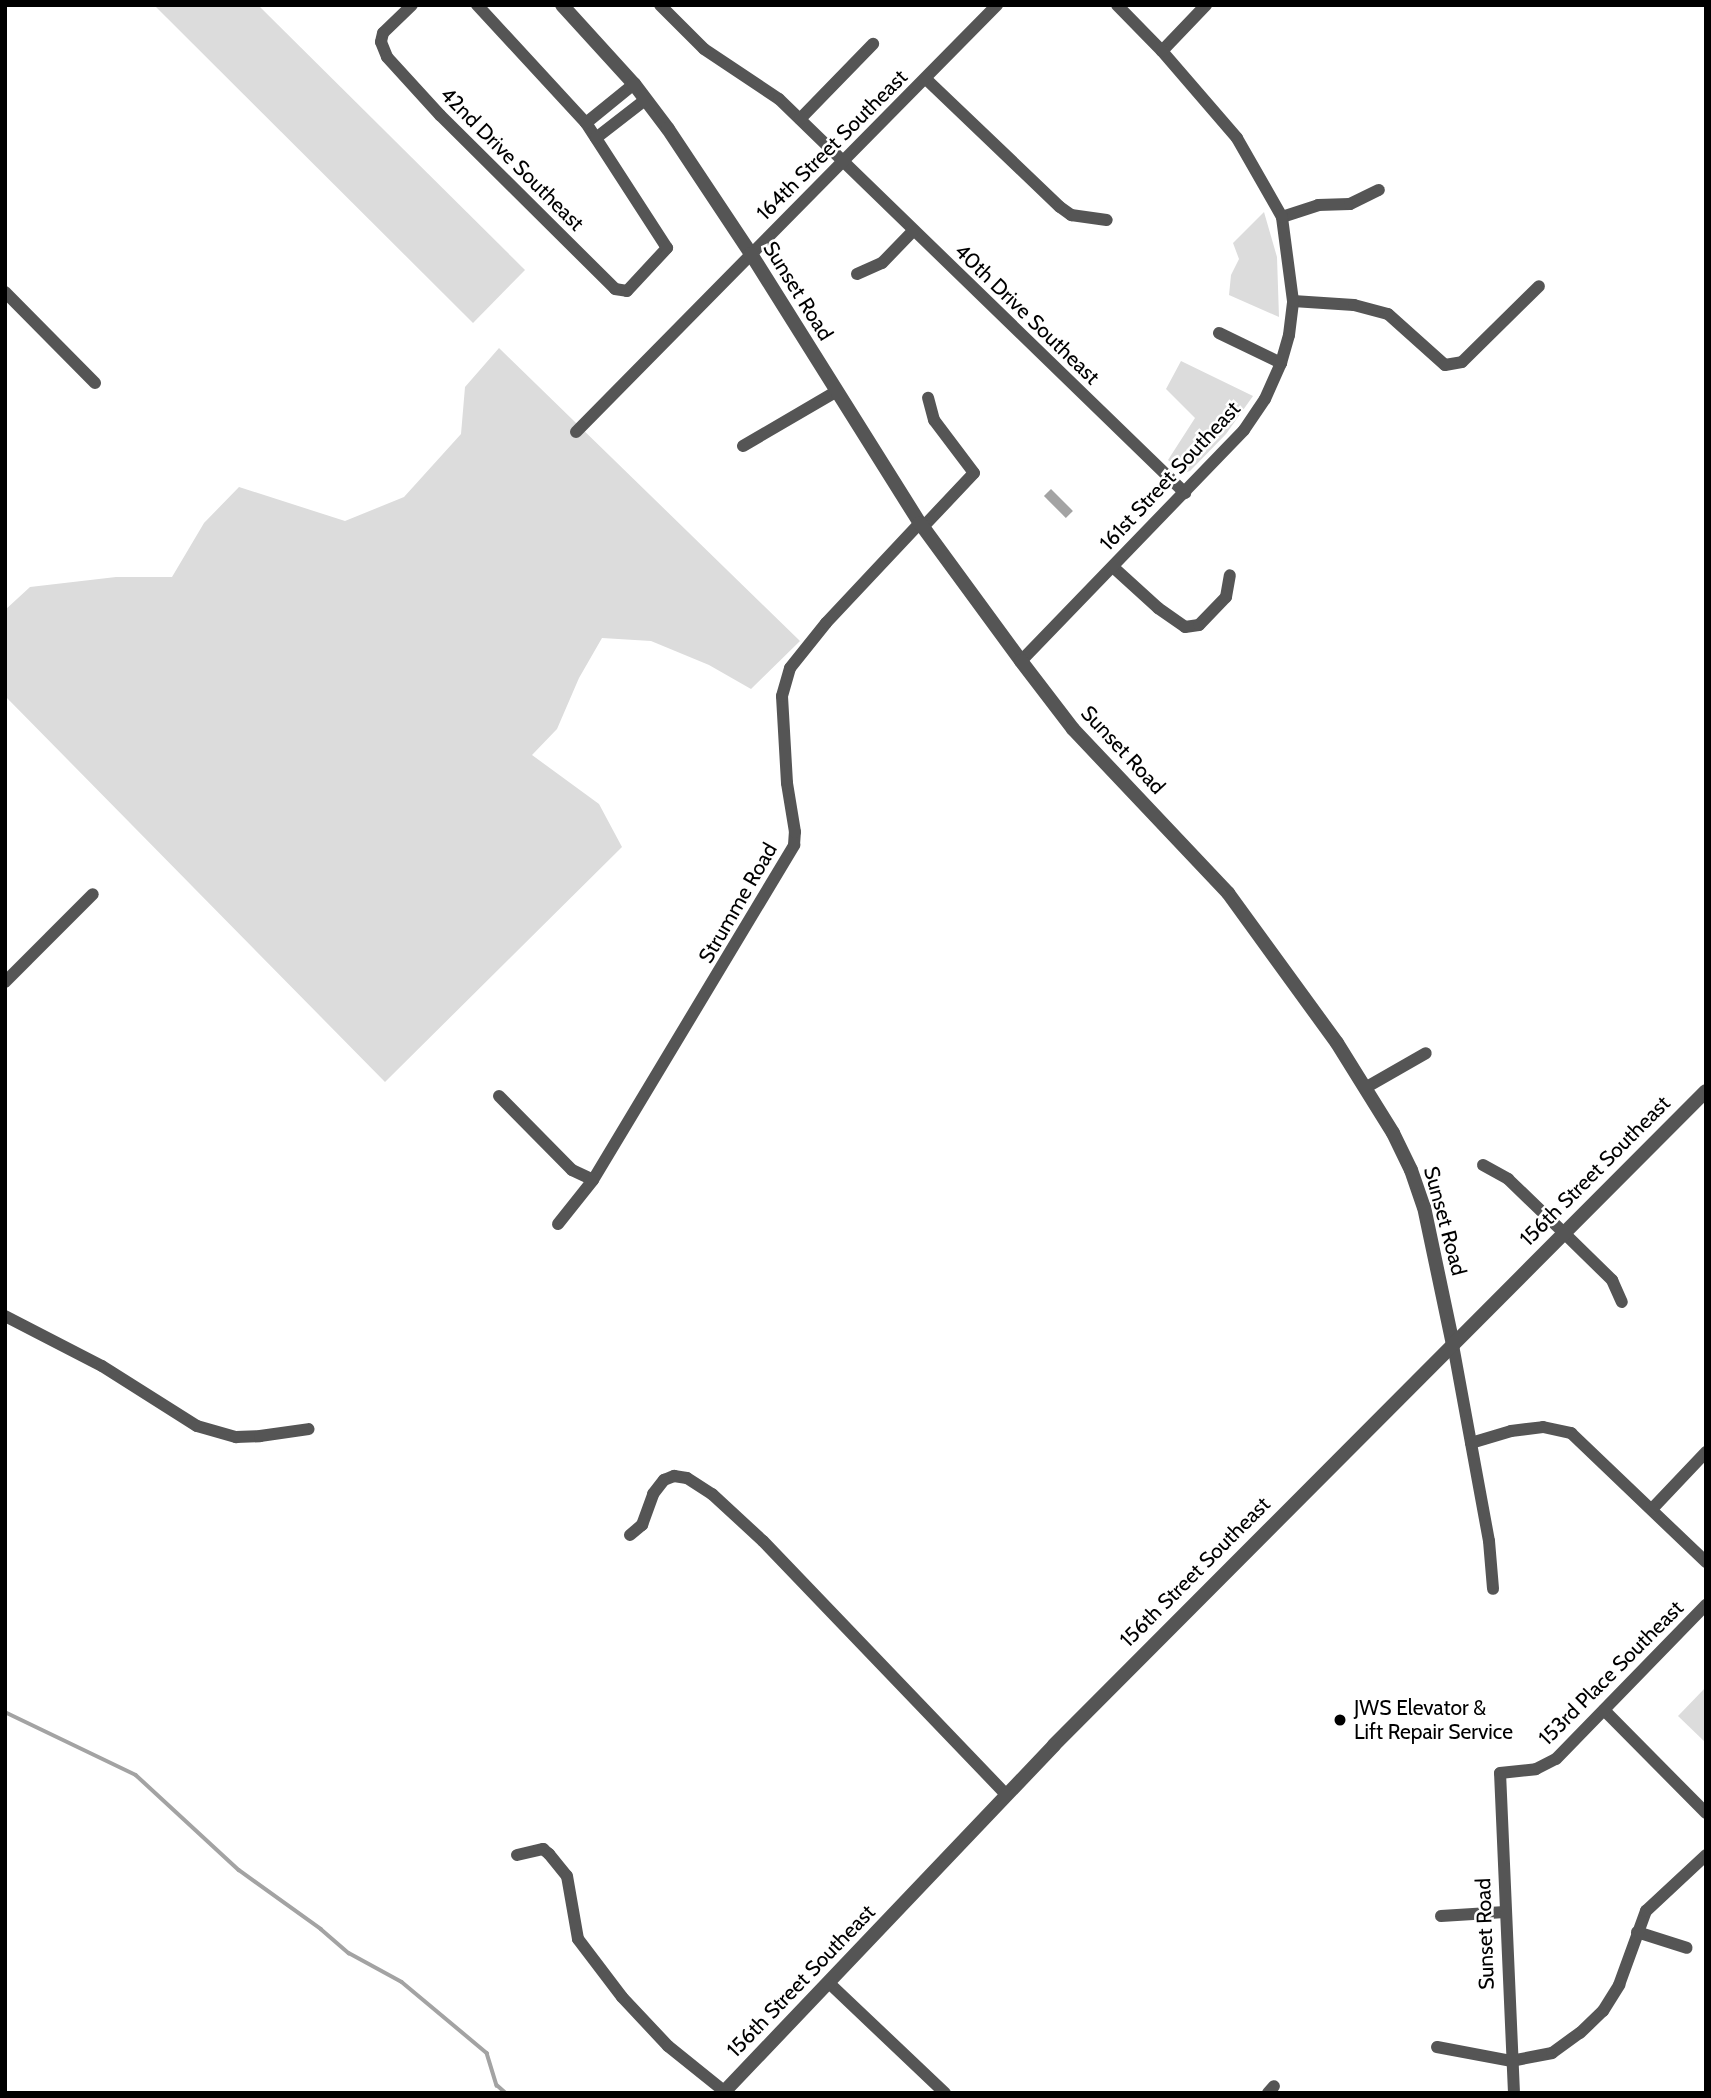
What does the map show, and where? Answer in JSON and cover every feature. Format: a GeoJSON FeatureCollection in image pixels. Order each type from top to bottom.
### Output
{"type":"FeatureCollection","features":[{"type":"Feature","properties":{"kind":"street","name":"42nd Drive Southeast"},"geometry":{"type":"LineString","coordinates":[[412,5],[383,33],[381,42],[387,57],[440,115],[615,289],[627,290],[667,248],[596,138]]}},
{"type":"Feature","properties":{"kind":"street"},"geometry":{"type":"LineString","coordinates":[[477,5],[586,123],[596,138],[645,100]]}},
{"type":"Feature","properties":{"kind":"street","name":"Sunset Road"},"geometry":{"type":"LineString","coordinates":[[562,5],[634,84],[751,254],[922,525],[1021,661],[1073,729],[1228,893],[1283,965],[1393,1133],[1424,1207],[1453,1345],[1489,1541],[1493,1588]]}},
{"type":"Feature","properties":{"kind":"street","name":"40th Drive Southeast"},"geometry":{"type":"LineString","coordinates":[[660,5],[704,49],[758,83],[800,119],[1185,493]]}},
{"type":"Feature","properties":{"kind":"street","name":"164th Street Southeast"},"geometry":{"type":"LineString","coordinates":[[576,432],[998,5]]}},
{"type":"Feature","properties":{"kind":"street","name":"161st Street Southeast"},"geometry":{"type":"LineString","coordinates":[[1021,661],[1244,430],[1265,399],[1281,363],[1293,301],[1282,217],[1256,169],[1237,138],[1162,51],[1117,5]]}},
{"type":"Feature","properties":{"kind":"street"},"geometry":{"type":"LineString","coordinates":[[1162,51],[1206,5]]}},
{"type":"Feature","properties":{"kind":"street"},"geometry":{"type":"LineString","coordinates":[[800,119],[873,44]]}},
{"type":"Feature","properties":{"kind":"street"},"geometry":{"type":"LineString","coordinates":[[926,79],[1071,215],[1107,220]]}},
{"type":"Feature","properties":{"kind":"street"},"geometry":{"type":"LineString","coordinates":[[586,123],[634,84]]}},
{"type":"Feature","properties":{"kind":"street"},"geometry":{"type":"LineString","coordinates":[[1282,217],[1318,205],[1350,204],[1379,190]]}},
{"type":"Feature","properties":{"kind":"street"},"geometry":{"type":"LineString","coordinates":[[857,274],[882,263],[914,231]]}},
{"type":"Feature","properties":{"kind":"street"},"geometry":{"type":"LineString","coordinates":[[1293,301],[1354,305],[1388,314],[1445,365],[1462,362],[1539,286]]}},
{"type":"Feature","properties":{"kind":"street"},"geometry":{"type":"LineString","coordinates":[[5,292],[95,383]]}},
{"type":"Feature","properties":{"kind":"street"},"geometry":{"type":"LineString","coordinates":[[1219,333],[1281,363]]}},
{"type":"Feature","properties":{"kind":"street"},"geometry":{"type":"LineString","coordinates":[[743,446],[837,391]]}},
{"type":"Feature","properties":{"kind":"street","name":"Strumme Road"},"geometry":{"type":"LineString","coordinates":[[558,1224],[593,1180],[794,845],[782,696],[790,668],[826,623],[974,474],[934,420],[928,398]]}},
{"type":"Feature","properties":{"kind":"street"},"geometry":{"type":"LineString","coordinates":[[1113,567],[1157,608],[1185,627],[1199,625],[1226,597],[1230,575]]}},
{"type":"Feature","properties":{"kind":"street"},"geometry":{"type":"LineString","coordinates":[[5,982],[93,894]]}},
{"type":"Feature","properties":{"kind":"street"},"geometry":{"type":"LineString","coordinates":[[1365,1088],[1426,1054]]}},
{"type":"Feature","properties":{"kind":"street","name":"156th Street Southeast"},"geometry":{"type":"LineString","coordinates":[[724,2092],[1234,1562],[1706,1091]]}},
{"type":"Feature","properties":{"kind":"street"},"geometry":{"type":"LineString","coordinates":[[499,1096],[572,1170],[593,1180]]}},
{"type":"Feature","properties":{"kind":"street"},"geometry":{"type":"LineString","coordinates":[[1483,1165],[1508,1180],[1612,1280],[1622,1302]]}},
{"type":"Feature","properties":{"kind":"street"},"geometry":{"type":"LineString","coordinates":[[5,1316],[88,1358],[197,1426],[236,1437],[309,1429]]}},
{"type":"Feature","properties":{"kind":"street"},"geometry":{"type":"LineString","coordinates":[[1471,1443],[1511,1431],[1543,1427],[1571,1433],[1706,1562]]}},
{"type":"Feature","properties":{"kind":"street"},"geometry":{"type":"LineString","coordinates":[[1652,1509],[1706,1452]]}},
{"type":"Feature","properties":{"kind":"street"},"geometry":{"type":"LineString","coordinates":[[630,1535],[642,1525],[653,1494],[664,1480],[674,1476],[687,1478],[712,1494],[763,1541],[1007,1795]]}},
{"type":"Feature","properties":{"kind":"street","name":"153rd Place Southeast"},"geometry":{"type":"LineString","coordinates":[[1500,1773],[1536,1769],[1556,1759],[1706,1605]]}},
{"type":"Feature","properties":{"kind":"street"},"geometry":{"type":"LineString","coordinates":[[1604,1710],[1706,1813]]}},
{"type":"Feature","properties":{"kind":"street","name":"Sunset Road"},"geometry":{"type":"LineString","coordinates":[[1500,1773],[1514,2093]]}},
{"type":"Feature","properties":{"kind":"street"},"geometry":{"type":"LineString","coordinates":[[517,1855],[542,1849],[549,1854],[567,1876],[578,1940],[622,1997],[668,2046],[724,2092]]}},
{"type":"Feature","properties":{"kind":"street"},"geometry":{"type":"LineString","coordinates":[[1437,2047],[1511,2061],[1552,2053],[1580,2033],[1603,2011],[1619,1985],[1646,1911],[1706,1855]]}},
{"type":"Feature","properties":{"kind":"street"},"geometry":{"type":"LineString","coordinates":[[1441,1916],[1506,1912]]}},
{"type":"Feature","properties":{"kind":"street"},"geometry":{"type":"LineString","coordinates":[[1637,1932],[1687,1948]]}},
{"type":"Feature","properties":{"kind":"street"},"geometry":{"type":"LineString","coordinates":[[829,1983],[945,2093]]}},
{"type":"Feature","properties":{"kind":"shaded area"},"geometry":{"type":"Polygon","coordinates":[[[154,5],[258,5],[525,270],[473,323],[154,5]]]}},
{"type":"Feature","properties":{"kind":"shaded area"},"geometry":{"type":"Polygon","coordinates":[[[1264,212],[1277,257],[1279,317],[1229,295],[1231,275],[1239,259],[1233,243],[1264,212]]]}},
{"type":"Feature","properties":{"kind":"shaded area"},"geometry":{"type":"Polygon","coordinates":[[[499,348],[800,641],[751,689],[709,665],[651,641],[602,638],[579,678],[557,729],[532,755],[599,804],[622,847],[385,1082],[5,696],[5,610],[30,587],[116,577],[172,577],[204,523],[239,487],[345,521],[404,497],[461,434],[465,387],[499,348]]]}},
{"type":"Feature","properties":{"kind":"shaded area"},"geometry":{"type":"Polygon","coordinates":[[[1181,361],[1253,396],[1226,434],[1190,471],[1184,473],[1168,460],[1195,418],[1166,389],[1181,361]]]}},
{"type":"Feature","properties":{"kind":"shaded area"},"geometry":{"type":"Polygon","coordinates":[[[1051,489],[1073,511],[1066,518],[1044,496],[1051,489]]]}},
{"type":"Feature","properties":{"kind":"shaded area"},"geometry":{"type":"Polygon","coordinates":[[[1706,1687],[1706,1743],[1678,1716],[1706,1687]]]}},
{"type":"Feature","properties":{"kind":"waterway"},"geometry":{"type":"LineString","coordinates":[[5,1712],[136,1775],[239,1870],[321,1929],[349,1953],[402,1982],[487,2053],[497,2085],[506,2093]]}},
{"type":"Feature","properties":{"kind":"place","name":"JWS Elevator & Lift Repair Service"},"geometry":{"type":"Point","coordinates":[1340,1720]}}]}
